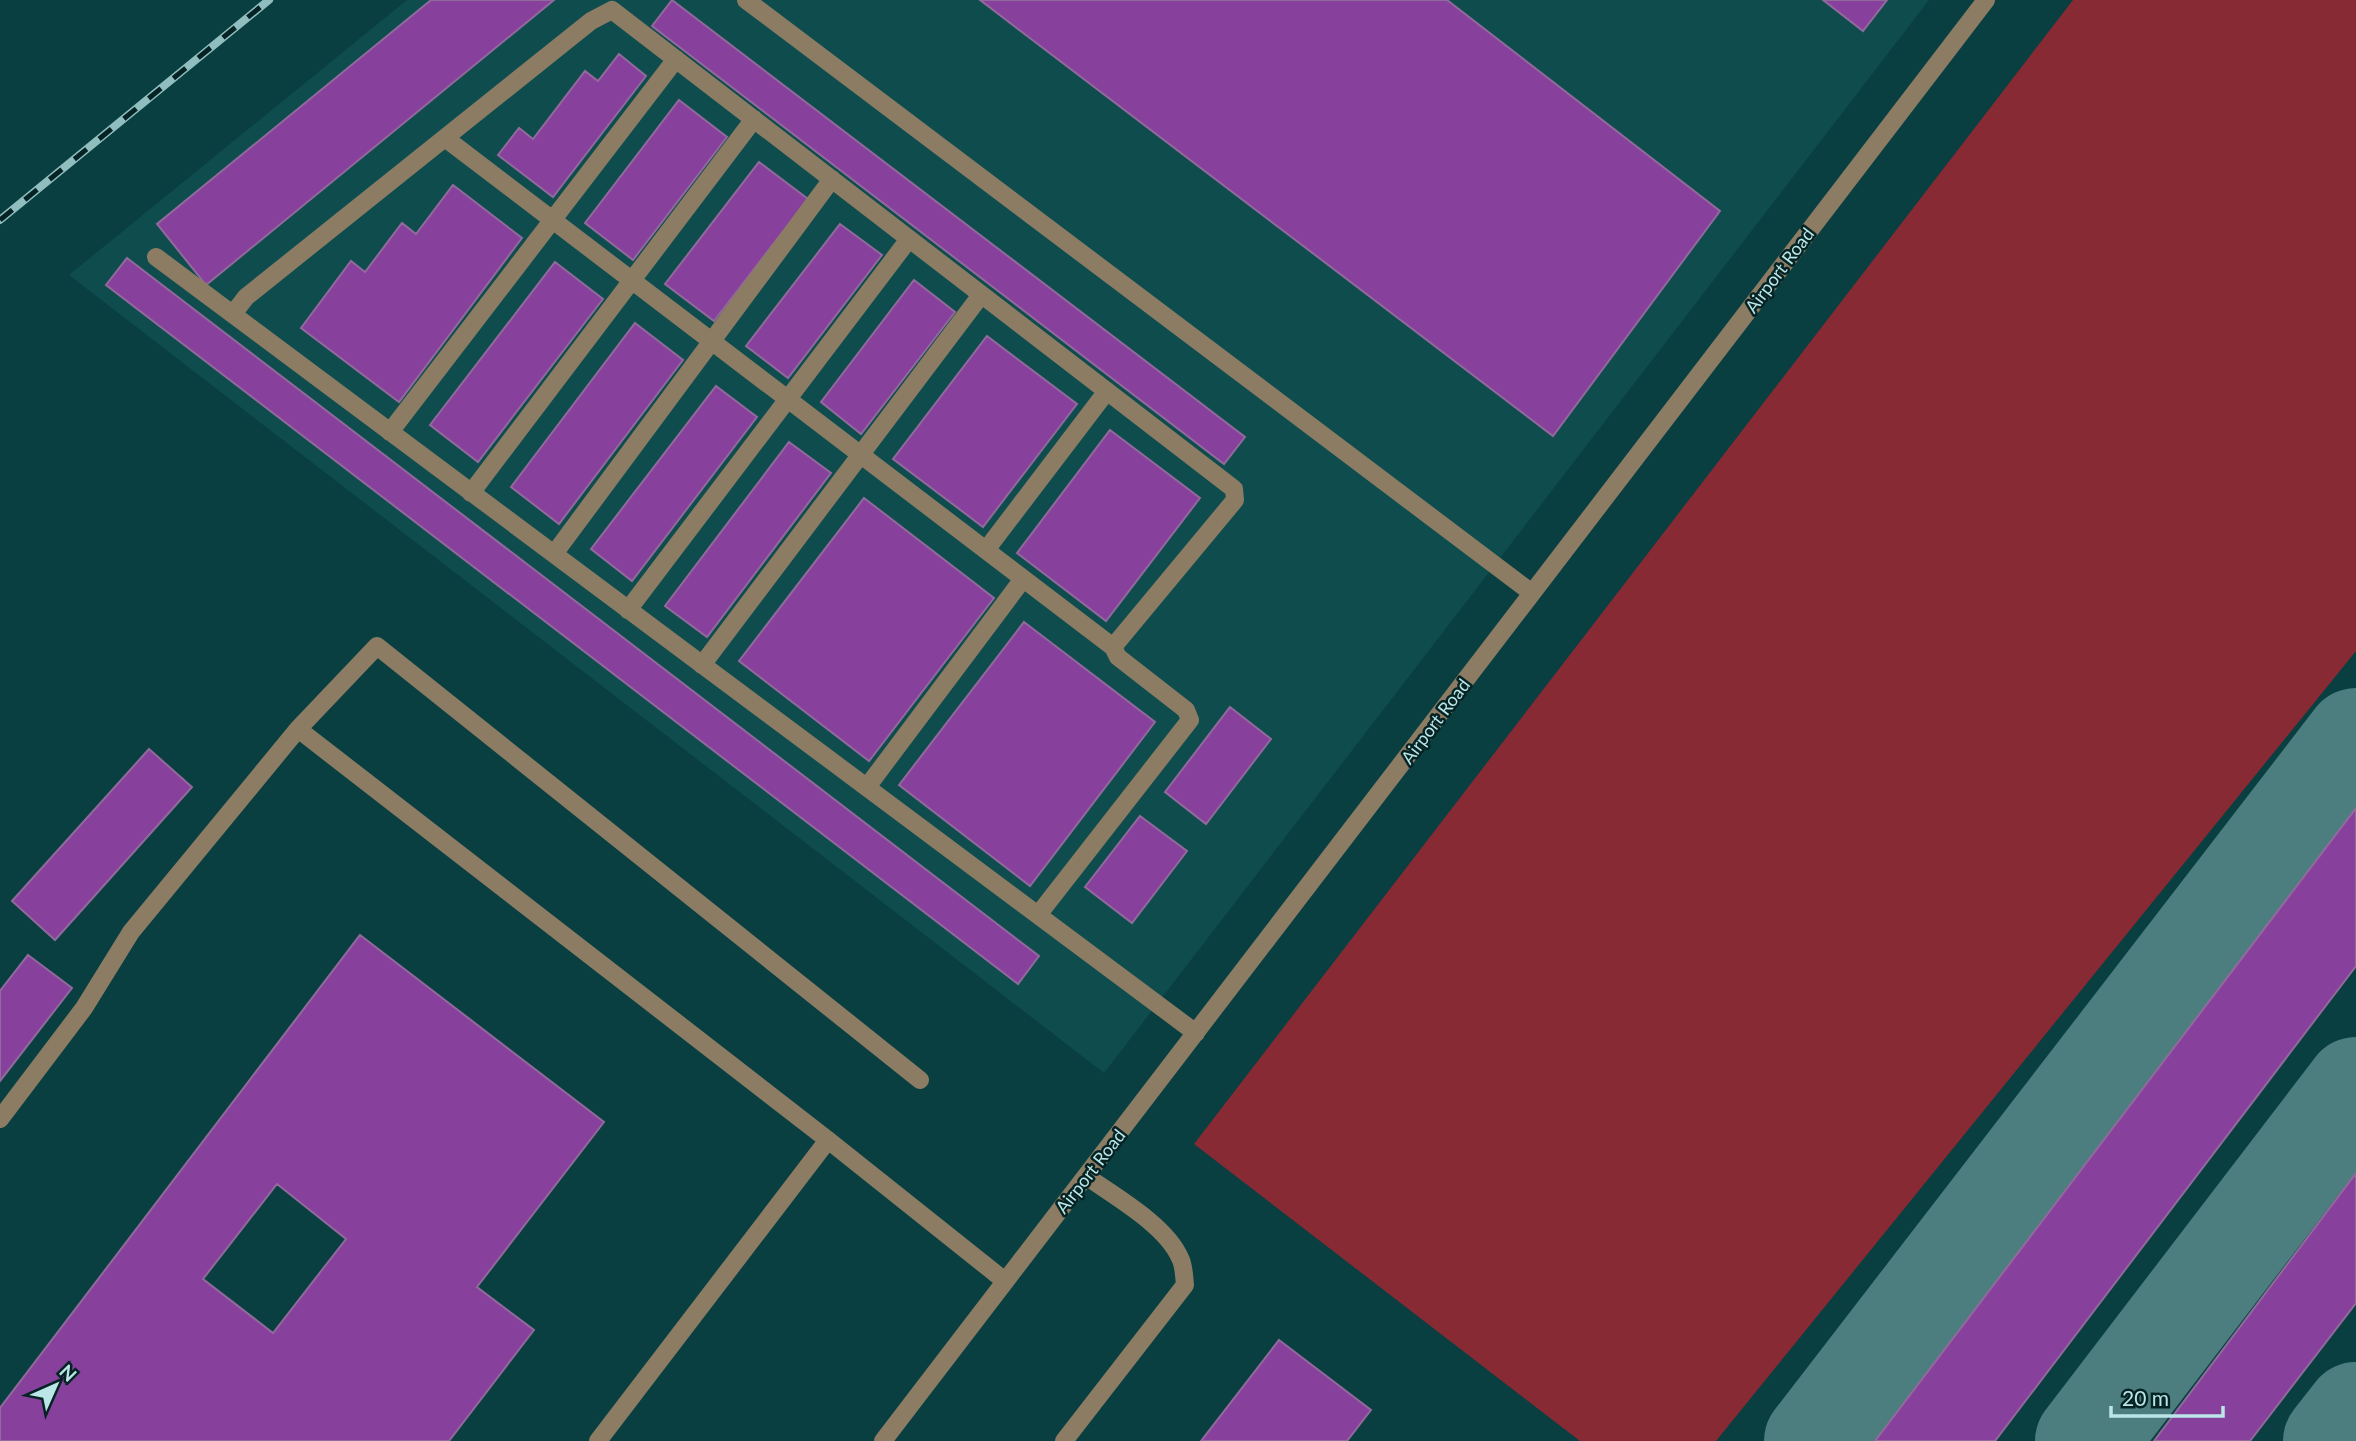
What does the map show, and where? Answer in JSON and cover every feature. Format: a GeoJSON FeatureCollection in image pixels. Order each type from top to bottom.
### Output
{"type":"FeatureCollection","features":[{"type":"Feature","properties":{"kind":"street"},"geometry":{"type":"LineString","coordinates":[[746,0],[1532,593]]}},
{"type":"Feature","properties":{"kind":"street","name":"Airport Road"},"geometry":{"type":"LineString","coordinates":[[883,1441],[1986,0]]}},
{"type":"Feature","properties":{"kind":"street"},"geometry":{"type":"LineString","coordinates":[[233,314],[246,298],[445,138],[591,21],[612,10],[1234,489],[1235,500],[1113,647]]}},
{"type":"Feature","properties":{"kind":"street"},"geometry":{"type":"LineString","coordinates":[[390,432],[676,59]]}},
{"type":"Feature","properties":{"kind":"street"},"geometry":{"type":"LineString","coordinates":[[471,492],[754,119]]}},
{"type":"Feature","properties":{"kind":"street"},"geometry":{"type":"LineString","coordinates":[[445,138],[1113,647],[1118,657],[1186,710],[1190,720],[1038,915]]}},
{"type":"Feature","properties":{"kind":"street"},"geometry":{"type":"LineString","coordinates":[[554,554],[832,179]]}},
{"type":"Feature","properties":{"kind":"street"},"geometry":{"type":"LineString","coordinates":[[628,610],[909,239]]}},
{"type":"Feature","properties":{"kind":"street"},"geometry":{"type":"LineString","coordinates":[[156,257],[1196,1033]]}},
{"type":"Feature","properties":{"kind":"street"},"geometry":{"type":"LineString","coordinates":[[702,665],[981,295]]}},
{"type":"Feature","properties":{"kind":"street"},"geometry":{"type":"LineString","coordinates":[[986,551],[1107,391]]}},
{"type":"Feature","properties":{"kind":"street"},"geometry":{"type":"LineString","coordinates":[[867,787],[1023,579]]}},
{"type":"Feature","properties":{"kind":"street"},"geometry":{"type":"LineString","coordinates":[[0,1119],[84,1008],[131,932],[298,729],[377,646],[920,1080]]}},
{"type":"Feature","properties":{"kind":"street"},"geometry":{"type":"LineString","coordinates":[[298,729],[828,1139],[1005,1281]]}},
{"type":"Feature","properties":{"kind":"street"},"geometry":{"type":"LineString","coordinates":[[598,1441],[828,1139]]}},
{"type":"Feature","properties":{"kind":"street"},"geometry":{"type":"LineString","coordinates":[[1064,1441],[1185,1284],[1180,1257],[1148,1220],[1086,1176]]}},
{"type":"Feature","properties":{"kind":"shaded area"},"geometry":{"type":"Polygon","coordinates":[[[407,0],[1929,0],[1104,1073],[69,275],[407,0]]]}},
{"type":"Feature","properties":{"kind":"shaded area"},"geometry":{"type":"Polygon","coordinates":[[[2073,0],[2356,0],[2356,651],[1716,1441],[1580,1441],[1194,1144],[2073,0]]]}},
{"type":"Feature","properties":{"kind":"building"},"geometry":{"type":"Polygon","coordinates":[[[431,0],[554,0],[206,285],[157,224],[431,0]]]}},
{"type":"Feature","properties":{"kind":"building"},"geometry":{"type":"Polygon","coordinates":[[[672,0],[1245,437],[1224,464],[652,26],[672,0]]]}},
{"type":"Feature","properties":{"kind":"building"},"geometry":{"type":"Polygon","coordinates":[[[980,0],[1447,0],[1720,211],[1553,436],[980,0]]]}},
{"type":"Feature","properties":{"kind":"building"},"geometry":{"type":"Polygon","coordinates":[[[1823,0],[1887,0],[1863,31],[1823,0]]]}},
{"type":"Feature","properties":{"kind":"building"},"geometry":{"type":"Polygon","coordinates":[[[619,54],[646,76],[553,197],[498,155],[519,128],[533,139],[585,71],[598,81],[619,54]]]}},
{"type":"Feature","properties":{"kind":"building"},"geometry":{"type":"Polygon","coordinates":[[[679,100],[727,137],[633,260],[585,223],[679,100]]]}},
{"type":"Feature","properties":{"kind":"building"},"geometry":{"type":"Polygon","coordinates":[[[759,162],[808,199],[714,321],[665,284],[759,162]]]}},
{"type":"Feature","properties":{"kind":"building"},"geometry":{"type":"Polygon","coordinates":[[[453,185],[522,238],[399,402],[301,328],[351,261],[365,272],[402,223],[416,234],[453,185]]]}},
{"type":"Feature","properties":{"kind":"building"},"geometry":{"type":"Polygon","coordinates":[[[840,224],[882,255],[788,378],[746,346],[840,224]]]}},
{"type":"Feature","properties":{"kind":"building"},"geometry":{"type":"Polygon","coordinates":[[[127,258],[1039,956],[1018,984],[106,285],[127,258]]]}},
{"type":"Feature","properties":{"kind":"building"},"geometry":{"type":"Polygon","coordinates":[[[555,262],[603,299],[478,462],[430,425],[555,262]]]}},
{"type":"Feature","properties":{"kind":"building"},"geometry":{"type":"Polygon","coordinates":[[[914,280],[955,312],[861,434],[821,402],[914,280]]]}},
{"type":"Feature","properties":{"kind":"building"},"geometry":{"type":"Polygon","coordinates":[[[635,323],[683,360],[559,524],[511,487],[635,323]]]}},
{"type":"Feature","properties":{"kind":"building"},"geometry":{"type":"Polygon","coordinates":[[[987,336],[1077,404],[983,527],[893,459],[987,336]]]}},
{"type":"Feature","properties":{"kind":"building"},"geometry":{"type":"Polygon","coordinates":[[[716,386],[757,417],[632,581],[591,549],[716,386]]]}},
{"type":"Feature","properties":{"kind":"building"},"geometry":{"type":"Polygon","coordinates":[[[1110,430],[1200,498],[1106,621],[1017,553],[1110,430]]]}},
{"type":"Feature","properties":{"kind":"building"},"geometry":{"type":"Polygon","coordinates":[[[789,442],[831,473],[707,637],[665,606],[789,442]]]}},
{"type":"Feature","properties":{"kind":"building"},"geometry":{"type":"Polygon","coordinates":[[[864,498],[994,598],[869,761],[739,661],[864,498]]]}},
{"type":"Feature","properties":{"kind":"building"},"geometry":{"type":"Polygon","coordinates":[[[1024,622],[1155,722],[1030,886],[899,785],[1024,622]]]}},
{"type":"Feature","properties":{"kind":"building"},"geometry":{"type":"Polygon","coordinates":[[[1230,707],[1271,739],[1206,824],[1165,792],[1230,707]]]}},
{"type":"Feature","properties":{"kind":"building"},"geometry":{"type":"Polygon","coordinates":[[[149,749],[192,787],[55,940],[12,901],[149,749]]]}},
{"type":"Feature","properties":{"kind":"building"},"geometry":{"type":"Polygon","coordinates":[[[2356,808],[2356,966],[1995,1441],[1875,1441],[2356,808]]]}},
{"type":"Feature","properties":{"kind":"building"},"geometry":{"type":"Polygon","coordinates":[[[1140,816],[1187,851],[1132,923],[1085,887],[1140,816]]]}},
{"type":"Feature","properties":{"kind":"building"},"geometry":{"type":"Polygon","coordinates":[[[360,935],[604,1122],[477,1287],[534,1330],[449,1441],[0,1441],[0,1408],[360,935]],[[277,1184],[203,1279],[273,1333],[346,1239],[277,1184]]]}},
{"type":"Feature","properties":{"kind":"building"},"geometry":{"type":"Polygon","coordinates":[[[28,955],[72,988],[0,1081],[0,991],[28,955]]]}},
{"type":"Feature","properties":{"kind":"building"},"geometry":{"type":"Polygon","coordinates":[[[2356,1173],[2356,1303],[2250,1441],[2154,1441],[2356,1173]]]}},
{"type":"Feature","properties":{"kind":"building"},"geometry":{"type":"Polygon","coordinates":[[[1279,1340],[1371,1410],[1347,1441],[1201,1441],[1279,1340]]]}},
{"type":"Feature","properties":{"kind":"taxiway"},"geometry":{"type":"LineString","coordinates":[[1815,1441],[2356,739]]}},
{"type":"Feature","properties":{"kind":"taxiway"},"geometry":{"type":"LineString","coordinates":[[2086,1441],[2356,1088]]}},
{"type":"Feature","properties":{"kind":"taxiway"},"geometry":{"type":"LineString","coordinates":[[2334,1441],[2356,1413]]}},
{"type":"Feature","properties":{"kind":"railway"},"geometry":{"type":"LineString","coordinates":[[0,220],[269,0]]}}]}
